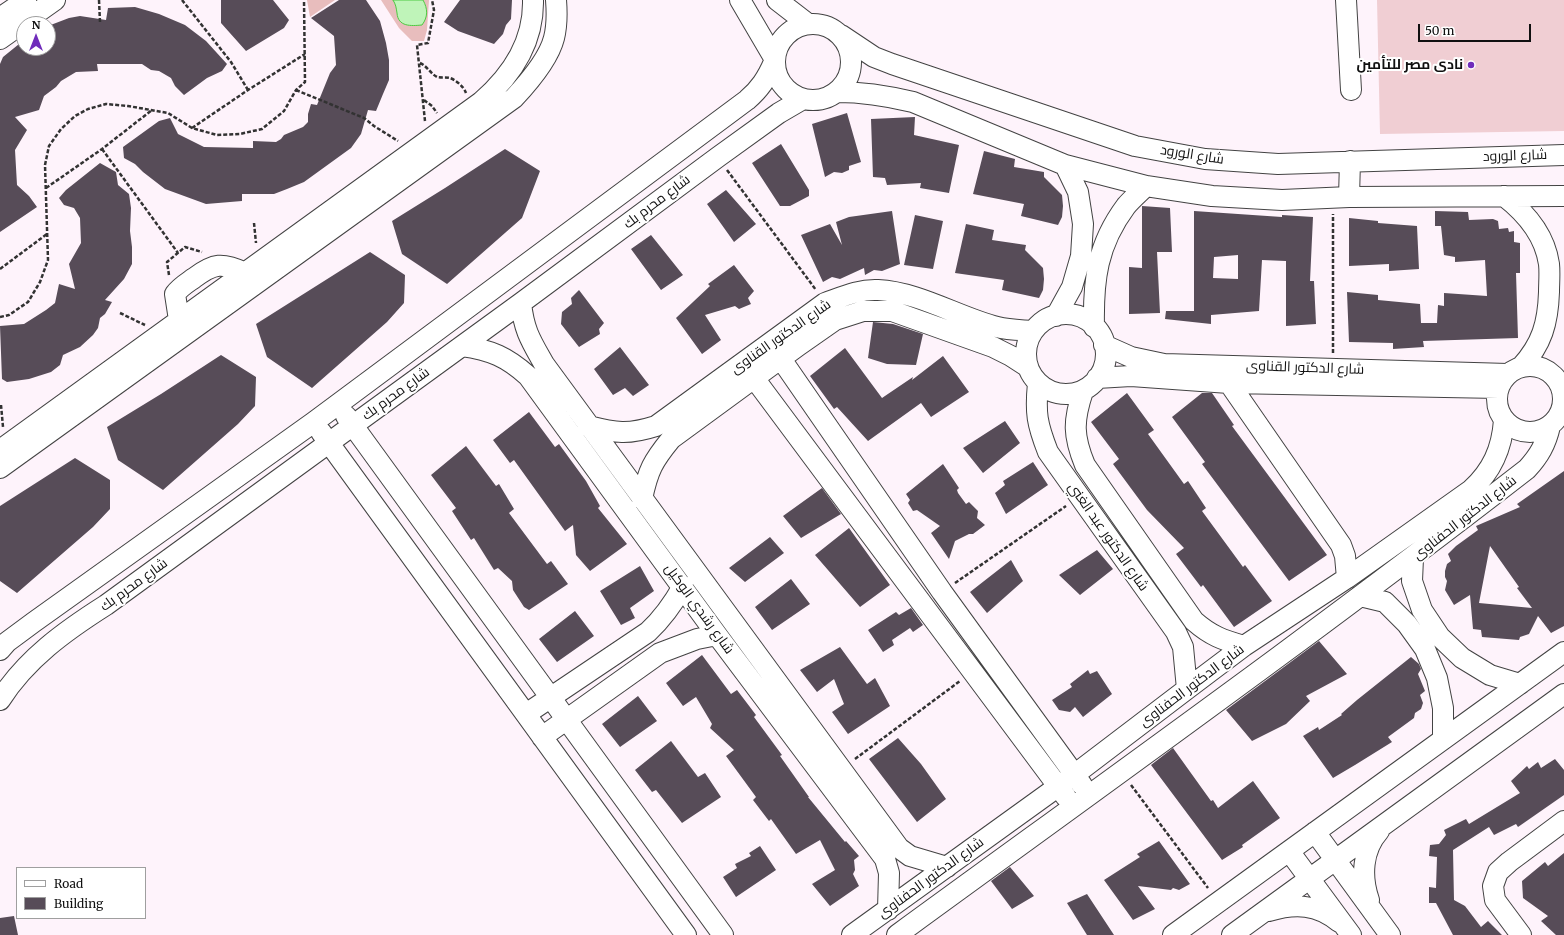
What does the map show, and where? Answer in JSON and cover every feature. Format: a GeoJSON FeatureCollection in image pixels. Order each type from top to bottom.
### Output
{"type":"FeatureCollection","features":[{"type":"Feature","properties":{"kind":"street"},"geometry":{"type":"LineString","coordinates":[[0,18],[26,0]]}},
{"type":"Feature","properties":{"kind":"street"},"geometry":{"type":"LineString","coordinates":[[0,39],[55,0]]}},
{"type":"Feature","properties":{"kind":"street"},"geometry":{"type":"LineString","coordinates":[[740,0],[774,60],[778,78],[788,92],[803,99],[821,100],[829,97],[837,92],[848,78],[851,60],[848,47],[841,35],[826,26],[817,24],[808,24],[792,29],[785,35],[776,49],[774,60]]}},
{"type":"Feature","properties":{"kind":"street"},"geometry":{"type":"LineString","coordinates":[[777,0],[808,24]]}},
{"type":"Feature","properties":{"kind":"street"},"geometry":{"type":"LineString","coordinates":[[1346,0],[1351,90]]}},
{"type":"Feature","properties":{"kind":"street"},"geometry":{"type":"LineString","coordinates":[[0,450],[466,113],[497,88],[510,72],[521,54],[528,34],[533,5],[545,12],[557,5]]}},
{"type":"Feature","properties":{"kind":"street"},"geometry":{"type":"LineString","coordinates":[[0,468],[514,98],[530,80],[554,39],[557,5]]}},
{"type":"Feature","properties":{"kind":"street"},"geometry":{"type":"LineString","coordinates":[[528,34],[542,33],[554,39]]}},
{"type":"Feature","properties":{"kind":"street","name":"شارع الورود"},"geometry":{"type":"LineString","coordinates":[[841,35],[868,53],[892,64],[1135,146],[1206,159],[1278,164],[1564,155]]}},
{"type":"Feature","properties":{"kind":"street","name":"شارع محرم بك"},"geometry":{"type":"LineString","coordinates":[[0,650],[7,642],[34,622],[314,422],[747,100],[759,90],[768,77],[774,60]]}},
{"type":"Feature","properties":{"kind":"street"},"geometry":{"type":"LineString","coordinates":[[837,92],[863,92],[913,102],[1065,165],[1146,186],[1212,196],[1282,200],[1341,197],[1564,196]]}},
{"type":"Feature","properties":{"kind":"street","name":"شارع محرم بك"},"geometry":{"type":"LineString","coordinates":[[0,700],[9,686],[31,661],[56,639],[106,605],[328,444],[718,157],[779,113],[803,99]]}},
{"type":"Feature","properties":{"kind":"street"},"geometry":{"type":"LineString","coordinates":[[1341,197],[1350,161]]}},
{"type":"Feature","properties":{"kind":"street"},"geometry":{"type":"LineString","coordinates":[[1056,316],[1072,287],[1081,256],[1083,224],[1078,192],[1065,165]]}},
{"type":"Feature","properties":{"kind":"street"},"geometry":{"type":"LineString","coordinates":[[1094,327],[1093,294],[1098,263],[1109,233],[1126,207],[1146,186]]}},
{"type":"Feature","properties":{"kind":"street"},"geometry":{"type":"LineString","coordinates":[[1504,196],[1526,215],[1541,238],[1549,264],[1548,311],[1546,325],[1536,349],[1509,377],[1497,396],[1497,405],[1499,413],[1510,426],[1526,432],[1542,430],[1550,426],[1559,417],[1564,400],[1563,390],[1556,378],[1544,369],[1536,367],[1509,377]]}},
{"type":"Feature","properties":{"kind":"street"},"geometry":{"type":"LineString","coordinates":[[180,320],[175,294],[180,288],[208,267],[215,265],[226,266],[246,273]]}},
{"type":"Feature","properties":{"kind":"street","name":"شارع الدكتور القناوى"},"geometry":{"type":"LineString","coordinates":[[642,499],[647,476],[657,456],[671,439],[780,359],[792,338],[825,303],[854,292],[877,290],[900,292],[997,327],[1033,331]]}},
{"type":"Feature","properties":{"kind":"street","name":"شارع رشدي الوكيل"},"geometry":{"type":"LineString","coordinates":[[521,303],[527,334],[544,364],[588,426],[900,848],[910,856],[947,867]]}},
{"type":"Feature","properties":{"kind":"street","name":"شارع الدكتور القناوى"},"geometry":{"type":"LineString","coordinates":[[588,426],[612,432],[638,432],[656,426],[792,338],[835,320],[863,311],[892,311],[993,346],[1011,356],[1033,375]]}},
{"type":"Feature","properties":{"kind":"street"},"geometry":{"type":"LineString","coordinates":[[1070,315],[1083,319],[1094,327],[1099,333],[1104,345],[1105,358],[1102,370],[1090,384],[1071,394],[1059,394],[1048,390],[1033,375],[1026,355],[1027,342],[1033,331],[1043,321],[1056,316],[1070,315]]}},
{"type":"Feature","properties":{"kind":"street","name":"شارع الدكتور القناوى"},"geometry":{"type":"LineString","coordinates":[[1104,345],[1131,357],[1164,364],[1333,369],[1509,377]]}},
{"type":"Feature","properties":{"kind":"street","name":"شارع رشدي الوكيل"},"geometry":{"type":"LineString","coordinates":[[462,346],[498,354],[513,363],[528,376],[717,635],[885,860],[889,873],[888,910]]}},
{"type":"Feature","properties":{"kind":"street"},"geometry":{"type":"LineString","coordinates":[[780,359],[942,592],[1074,775],[1081,801]]}},
{"type":"Feature","properties":{"kind":"street"},"geometry":{"type":"LineString","coordinates":[[528,376],[544,364]]}},
{"type":"Feature","properties":{"kind":"street","name":"شارع الدكتور عبد الغني"},"geometry":{"type":"LineString","coordinates":[[1033,375],[1039,430],[1048,452],[1176,632],[1183,647],[1187,689]]}},
{"type":"Feature","properties":{"kind":"street","name":"شارع الدكتور القناوى"},"geometry":{"type":"LineString","coordinates":[[1090,384],[1131,376],[1229,384],[1509,377]]}},
{"type":"Feature","properties":{"kind":"street"},"geometry":{"type":"LineString","coordinates":[[754,378],[1059,787],[1081,801]]}},
{"type":"Feature","properties":{"kind":"street","name":"شارع الدكتور عبد الغني"},"geometry":{"type":"LineString","coordinates":[[1090,384],[1076,409],[1075,428],[1078,448],[1085,465],[1194,621],[1207,633],[1244,646]]}},
{"type":"Feature","properties":{"kind":"street"},"geometry":{"type":"LineString","coordinates":[[1229,384],[1341,545],[1345,556],[1347,578]]}},
{"type":"Feature","properties":{"kind":"street"},"geometry":{"type":"LineString","coordinates":[[337,405],[723,935]]}},
{"type":"Feature","properties":{"kind":"street","name":"شارع الدكتور الحفناوى"},"geometry":{"type":"LineString","coordinates":[[852,935],[1059,787],[1244,646],[1347,578],[1471,490],[1480,482],[1493,464],[1498,454],[1504,420]]}},
{"type":"Feature","properties":{"kind":"street"},"geometry":{"type":"LineString","coordinates":[[314,422],[328,444],[686,935]]}},
{"type":"Feature","properties":{"kind":"street","name":"شارع الدكتور الحفناوى"},"geometry":{"type":"LineString","coordinates":[[897,935],[1246,682],[1413,558],[1527,469],[1541,453],[1550,426]]}},
{"type":"Feature","properties":{"kind":"street"},"geometry":{"type":"LineString","coordinates":[[1413,558],[1412,580],[1422,610],[1440,637],[1462,658],[1490,674],[1520,684]]}},
{"type":"Feature","properties":{"kind":"street"},"geometry":{"type":"LineString","coordinates":[[526,714],[648,632],[662,619],[674,603],[682,586]]}},
{"type":"Feature","properties":{"kind":"street"},"geometry":{"type":"LineString","coordinates":[[1360,596],[1385,602],[1407,624],[1425,649],[1437,678],[1442,701],[1443,739]]}},
{"type":"Feature","properties":{"kind":"street"},"geometry":{"type":"LineString","coordinates":[[542,737],[660,653],[691,641],[717,635]]}},
{"type":"Feature","properties":{"kind":"street"},"geometry":{"type":"LineString","coordinates":[[1173,935],[1564,652]]}},
{"type":"Feature","properties":{"kind":"street"},"geometry":{"type":"LineString","coordinates":[[1228,658],[1246,682]]}},
{"type":"Feature","properties":{"kind":"street"},"geometry":{"type":"LineString","coordinates":[[1232,935],[1563,697]]}},
{"type":"Feature","properties":{"kind":"street"},"geometry":{"type":"LineString","coordinates":[[1521,935],[1495,900],[1493,886],[1498,872],[1564,821]]}},
{"type":"Feature","properties":{"kind":"street"},"geometry":{"type":"LineString","coordinates":[[1372,910],[1364,886],[1364,862],[1372,839],[1388,822]]}},
{"type":"Feature","properties":{"kind":"street"},"geometry":{"type":"LineString","coordinates":[[1316,832],[1390,935]]}},
{"type":"Feature","properties":{"kind":"street"},"geometry":{"type":"LineString","coordinates":[[1289,851],[1349,932]]}},
{"type":"Feature","properties":{"kind":"street"},"geometry":{"type":"LineString","coordinates":[[1264,912],[1285,906],[1308,907],[1330,914],[1349,932]]}},
{"type":"Feature","properties":{"kind":"path"},"geometry":{"type":"LineString","coordinates":[[99,0],[100,22]]}},
{"type":"Feature","properties":{"kind":"path"},"geometry":{"type":"LineString","coordinates":[[182,0],[231,62],[248,90]]}},
{"type":"Feature","properties":{"kind":"path"},"geometry":{"type":"LineString","coordinates":[[0,317],[9,315],[28,302],[40,282],[48,260],[45,165],[49,146],[61,129],[75,116],[88,109],[106,104],[168,113],[192,128],[217,136],[240,134],[262,129],[284,111],[296,90],[305,82],[304,0]]}},
{"type":"Feature","properties":{"kind":"path"},"geometry":{"type":"LineString","coordinates":[[296,90],[364,118],[374,126],[420,146],[419,63],[417,45],[428,43],[434,10],[432,0]]}},
{"type":"Feature","properties":{"kind":"path"},"geometry":{"type":"LineString","coordinates":[[192,128],[305,54]]}},
{"type":"Feature","properties":{"kind":"path"},"geometry":{"type":"LineString","coordinates":[[419,63],[426,65],[430,72],[438,77],[451,78],[465,88],[469,101],[466,113]]}},
{"type":"Feature","properties":{"kind":"path"},"geometry":{"type":"LineString","coordinates":[[45,189],[102,149],[152,110]]}},
{"type":"Feature","properties":{"kind":"path"},"geometry":{"type":"LineString","coordinates":[[102,149],[178,253]]}},
{"type":"Feature","properties":{"kind":"path"},"geometry":{"type":"LineString","coordinates":[[718,157],[825,303]]}},
{"type":"Feature","properties":{"kind":"path"},"geometry":{"type":"LineString","coordinates":[[1333,369],[1341,197]]}},
{"type":"Feature","properties":{"kind":"path"},"geometry":{"type":"LineString","coordinates":[[0,269],[47,234]]}},
{"type":"Feature","properties":{"kind":"path"},"geometry":{"type":"LineString","coordinates":[[120,313],[162,333]]}},
{"type":"Feature","properties":{"kind":"path"},"geometry":{"type":"LineString","coordinates":[[942,592],[1080,497]]}},
{"type":"Feature","properties":{"kind":"path"},"geometry":{"type":"LineString","coordinates":[[842,769],[973,671]]}},
{"type":"Feature","properties":{"kind":"path"},"geometry":{"type":"LineString","coordinates":[[1121,772],[1219,902]]}},
{"type":"Feature","properties":{"kind":"shaded area"},"geometry":{"type":"Polygon","coordinates":[[[307,0],[335,0],[310,17],[307,0]]]}},
{"type":"Feature","properties":{"kind":"shaded area"},"geometry":{"type":"Polygon","coordinates":[[[381,0],[429,0],[427,30],[424,41],[412,41],[399,28],[381,0]]]}},
{"type":"Feature","properties":{"kind":"shaded area"},"geometry":{"type":"Polygon","coordinates":[[[393,0],[423,0],[427,13],[422,25],[406,25],[402,23],[398,18],[393,0]]]}},
{"type":"Feature","properties":{"kind":"shaded area","name":"نادى مصر للتأمين"},"geometry":{"type":"Polygon","coordinates":[[[1377,0],[1564,0],[1564,131],[1380,134],[1377,0]]]}},
{"type":"Feature","properties":{"kind":"building"},"geometry":{"type":"Polygon","coordinates":[[[221,0],[273,0],[289,20],[284,28],[246,51],[221,23],[221,0]]]}},
{"type":"Feature","properties":{"kind":"building"},"geometry":{"type":"Polygon","coordinates":[[[339,0],[366,0],[380,21],[389,60],[389,80],[376,111],[368,110],[361,134],[351,148],[304,182],[287,189],[274,194],[242,194],[242,201],[206,204],[165,189],[135,164],[124,158],[123,147],[159,121],[170,118],[178,134],[204,147],[253,148],[253,141],[276,142],[284,135],[303,127],[308,122],[308,114],[311,104],[317,105],[330,73],[336,65],[334,36],[311,18],[339,0]]]}},
{"type":"Feature","properties":{"kind":"building"},"geometry":{"type":"Polygon","coordinates":[[[460,0],[512,0],[511,19],[506,25],[503,34],[494,44],[458,31],[444,22],[460,0]]]}},
{"type":"Feature","properties":{"kind":"building"},"geometry":{"type":"Polygon","coordinates":[[[135,7],[159,14],[185,25],[206,41],[227,64],[222,71],[207,78],[184,95],[175,86],[171,78],[159,71],[151,70],[142,64],[97,64],[98,71],[76,72],[61,81],[44,96],[39,110],[15,117],[27,130],[15,150],[17,185],[29,196],[37,207],[0,232],[0,64],[3,57],[16,46],[16,56],[56,56],[56,23],[80,16],[106,20],[108,8],[135,7]]]}},
{"type":"Feature","properties":{"kind":"building"},"geometry":{"type":"Polygon","coordinates":[[[847,113],[861,162],[849,166],[849,170],[842,173],[834,172],[825,177],[812,124],[847,113]]]}},
{"type":"Feature","properties":{"kind":"building"},"geometry":{"type":"Polygon","coordinates":[[[915,117],[914,135],[959,145],[949,193],[920,188],[921,183],[887,185],[885,178],[873,177],[871,119],[915,117]]]}},
{"type":"Feature","properties":{"kind":"building"},"geometry":{"type":"Polygon","coordinates":[[[781,144],[809,190],[809,196],[790,206],[780,206],[752,163],[781,144]]]}},
{"type":"Feature","properties":{"kind":"building"},"geometry":{"type":"Polygon","coordinates":[[[505,149],[540,171],[522,218],[447,284],[402,254],[392,221],[505,149]]]}},
{"type":"Feature","properties":{"kind":"building"},"geometry":{"type":"Polygon","coordinates":[[[984,151],[1015,159],[1014,167],[1044,172],[1044,177],[1062,195],[1062,217],[1058,225],[1021,216],[1024,204],[973,194],[984,151]]]}},
{"type":"Feature","properties":{"kind":"building"},"geometry":{"type":"Polygon","coordinates":[[[100,163],[116,172],[118,185],[129,194],[131,208],[130,231],[132,264],[124,279],[105,300],[112,302],[105,314],[100,318],[98,328],[93,335],[80,347],[63,355],[60,365],[51,372],[29,379],[7,382],[2,379],[0,326],[24,324],[46,310],[55,303],[59,284],[75,289],[69,264],[81,243],[80,218],[74,208],[64,205],[59,198],[66,190],[100,163]]]}},
{"type":"Feature","properties":{"kind":"building"},"geometry":{"type":"Polygon","coordinates":[[[726,190],[756,224],[734,242],[707,204],[726,190]]]}},
{"type":"Feature","properties":{"kind":"building"},"geometry":{"type":"Polygon","coordinates":[[[1142,206],[1170,208],[1172,252],[1157,252],[1160,313],[1129,314],[1129,267],[1142,268],[1142,206]]]}},
{"type":"Feature","properties":{"kind":"building"},"geometry":{"type":"Polygon","coordinates":[[[892,211],[900,264],[882,271],[874,270],[865,275],[864,268],[840,279],[832,277],[823,282],[801,235],[830,224],[842,245],[836,222],[849,217],[892,211]]]}},
{"type":"Feature","properties":{"kind":"building"},"geometry":{"type":"Polygon","coordinates":[[[1194,211],[1282,217],[1282,215],[1313,217],[1310,281],[1314,281],[1316,324],[1286,326],[1286,261],[1262,260],[1259,311],[1211,315],[1211,324],[1165,319],[1166,311],[1194,311],[1194,211]],[[1238,255],[1214,257],[1213,278],[1238,279],[1238,255]]]}},
{"type":"Feature","properties":{"kind":"building"},"geometry":{"type":"Polygon","coordinates":[[[1435,211],[1468,212],[1469,220],[1493,219],[1498,221],[1499,229],[1508,228],[1509,232],[1514,231],[1514,242],[1520,243],[1520,273],[1516,273],[1518,338],[1423,341],[1424,347],[1393,349],[1393,343],[1349,342],[1347,292],[1378,295],[1378,300],[1420,304],[1421,323],[1437,323],[1438,305],[1444,306],[1444,293],[1487,296],[1485,260],[1455,262],[1455,257],[1444,255],[1441,226],[1435,226],[1435,211]]]}},
{"type":"Feature","properties":{"kind":"building"},"geometry":{"type":"Polygon","coordinates":[[[915,215],[943,221],[933,269],[904,265],[915,215]]]}},
{"type":"Feature","properties":{"kind":"building"},"geometry":{"type":"Polygon","coordinates":[[[1349,218],[1378,221],[1378,223],[1417,226],[1419,269],[1389,271],[1389,264],[1349,266],[1349,218]]]}},
{"type":"Feature","properties":{"kind":"building"},"geometry":{"type":"Polygon","coordinates":[[[966,224],[994,230],[992,240],[1026,245],[1025,250],[1043,268],[1043,290],[1039,298],[1002,290],[1004,280],[955,273],[966,224]]]}},
{"type":"Feature","properties":{"kind":"building"},"geometry":{"type":"Polygon","coordinates":[[[651,235],[683,275],[661,290],[631,249],[651,235]]]}},
{"type":"Feature","properties":{"kind":"building"},"geometry":{"type":"Polygon","coordinates":[[[370,252],[405,275],[404,303],[387,322],[312,388],[267,357],[256,324],[370,252]]]}},
{"type":"Feature","properties":{"kind":"building"},"geometry":{"type":"Polygon","coordinates":[[[734,265],[754,291],[748,298],[751,304],[739,309],[735,306],[705,315],[721,340],[702,354],[676,318],[710,286],[708,284],[734,265]]]}},
{"type":"Feature","properties":{"kind":"building"},"geometry":{"type":"Polygon","coordinates":[[[579,290],[604,323],[599,329],[600,334],[579,347],[561,324],[562,312],[572,304],[571,298],[579,290]]]}},
{"type":"Feature","properties":{"kind":"building"},"geometry":{"type":"Polygon","coordinates":[[[873,322],[893,324],[923,334],[916,365],[887,364],[868,358],[873,322]]]}},
{"type":"Feature","properties":{"kind":"building"},"geometry":{"type":"Polygon","coordinates":[[[620,347],[649,385],[633,396],[625,388],[613,395],[594,369],[620,347]]]}},
{"type":"Feature","properties":{"kind":"building"},"geometry":{"type":"Polygon","coordinates":[[[845,348],[882,398],[913,377],[912,380],[943,356],[969,392],[931,417],[921,403],[868,441],[837,407],[834,409],[810,376],[845,348]]]}},
{"type":"Feature","properties":{"kind":"building"},"geometry":{"type":"Polygon","coordinates":[[[221,355],[256,377],[255,406],[238,424],[163,490],[118,460],[107,427],[221,355]]]}},
{"type":"Feature","properties":{"kind":"building"},"geometry":{"type":"Polygon","coordinates":[[[1127,393],[1154,430],[1148,434],[1184,484],[1188,481],[1206,508],[1202,511],[1243,567],[1245,565],[1272,601],[1234,627],[1203,585],[1201,587],[1176,554],[1184,548],[1147,510],[1113,464],[1119,459],[1091,422],[1127,393]]]}},
{"type":"Feature","properties":{"kind":"building"},"geometry":{"type":"Polygon","coordinates":[[[1202,393],[1212,393],[1234,425],[1232,426],[1327,555],[1289,581],[1202,464],[1205,462],[1172,417],[1202,393]]]}},
{"type":"Feature","properties":{"kind":"building"},"geometry":{"type":"Polygon","coordinates":[[[529,412],[555,447],[559,444],[586,481],[600,506],[598,508],[627,544],[590,571],[576,555],[573,525],[565,531],[514,460],[510,463],[493,440],[529,412]]]}},
{"type":"Feature","properties":{"kind":"building"},"geometry":{"type":"Polygon","coordinates":[[[1005,421],[1020,443],[983,473],[963,448],[1005,421]]]}},
{"type":"Feature","properties":{"kind":"building"},"geometry":{"type":"Polygon","coordinates":[[[466,446],[496,486],[499,484],[514,509],[509,513],[547,564],[551,561],[568,584],[529,610],[524,607],[513,590],[512,581],[498,568],[494,570],[474,538],[471,540],[452,511],[456,508],[431,475],[466,446]]]}},
{"type":"Feature","properties":{"kind":"building"},"geometry":{"type":"Polygon","coordinates":[[[75,458],[110,480],[110,509],[93,527],[17,593],[0,581],[0,506],[75,458]]]}},
{"type":"Feature","properties":{"kind":"building"},"geometry":{"type":"Polygon","coordinates":[[[1033,462],[1048,485],[1006,514],[995,493],[1005,485],[1003,481],[1033,462]]]}},
{"type":"Feature","properties":{"kind":"building"},"geometry":{"type":"Polygon","coordinates":[[[943,464],[959,488],[957,490],[958,493],[966,504],[969,502],[978,511],[977,518],[985,525],[973,534],[969,534],[955,541],[949,559],[931,533],[940,526],[917,510],[913,511],[908,503],[910,500],[906,494],[943,464]]]}},
{"type":"Feature","properties":{"kind":"building"},"geometry":{"type":"Polygon","coordinates":[[[1564,471],[1564,626],[1551,633],[1538,616],[1529,634],[1520,637],[1519,640],[1482,637],[1481,630],[1473,629],[1470,595],[1454,605],[1445,590],[1447,581],[1445,571],[1447,564],[1451,561],[1448,554],[1456,546],[1478,530],[1476,526],[1520,507],[1517,504],[1564,471]],[[1490,546],[1479,603],[1532,608],[1517,588],[1519,587],[1490,546]]]}},
{"type":"Feature","properties":{"kind":"building"},"geometry":{"type":"Polygon","coordinates":[[[822,488],[841,514],[801,538],[783,516],[822,488]]]}},
{"type":"Feature","properties":{"kind":"building"},"geometry":{"type":"Polygon","coordinates":[[[849,528],[890,585],[860,607],[815,555],[849,528]]]}},
{"type":"Feature","properties":{"kind":"building"},"geometry":{"type":"Polygon","coordinates":[[[770,537],[784,553],[745,582],[729,568],[770,537]]]}},
{"type":"Feature","properties":{"kind":"building"},"geometry":{"type":"Polygon","coordinates":[[[1097,550],[1113,569],[1080,595],[1059,575],[1097,550]]]}},
{"type":"Feature","properties":{"kind":"building"},"geometry":{"type":"Polygon","coordinates":[[[1011,560],[1023,581],[987,613],[970,592],[1011,560]]]}},
{"type":"Feature","properties":{"kind":"building"},"geometry":{"type":"Polygon","coordinates":[[[640,566],[654,591],[630,608],[635,618],[621,625],[600,591],[640,566]]]}},
{"type":"Feature","properties":{"kind":"building"},"geometry":{"type":"Polygon","coordinates":[[[791,579],[810,604],[772,630],[755,607],[791,579]]]}},
{"type":"Feature","properties":{"kind":"building"},"geometry":{"type":"Polygon","coordinates":[[[911,608],[923,625],[913,632],[910,628],[892,640],[894,645],[883,652],[868,630],[896,612],[899,615],[911,608]]]}},
{"type":"Feature","properties":{"kind":"building"},"geometry":{"type":"Polygon","coordinates":[[[575,611],[594,636],[557,662],[539,639],[575,611]]]}},
{"type":"Feature","properties":{"kind":"building"},"geometry":{"type":"Polygon","coordinates":[[[1319,641],[1347,674],[1306,696],[1310,701],[1286,724],[1252,741],[1226,710],[1319,641]]]}},
{"type":"Feature","properties":{"kind":"building"},"geometry":{"type":"Polygon","coordinates":[[[840,647],[867,684],[875,678],[890,706],[848,734],[832,712],[844,704],[834,679],[817,692],[800,670],[840,647]]]}},
{"type":"Feature","properties":{"kind":"building"},"geometry":{"type":"Polygon","coordinates":[[[702,655],[731,694],[737,690],[756,715],[754,717],[782,755],[780,756],[808,797],[845,842],[846,841],[859,856],[854,860],[855,870],[853,874],[859,886],[830,906],[812,884],[835,870],[820,840],[796,854],[771,819],[769,821],[753,800],[756,797],[726,756],[734,750],[710,728],[712,724],[696,697],[683,706],[666,683],[702,655]]]}},
{"type":"Feature","properties":{"kind":"building"},"geometry":{"type":"Polygon","coordinates":[[[1411,657],[1419,664],[1421,669],[1418,674],[1425,691],[1420,695],[1423,703],[1421,709],[1415,713],[1414,718],[1388,737],[1392,742],[1333,778],[1303,736],[1318,727],[1319,730],[1342,715],[1341,714],[1357,700],[1411,657]]]}},
{"type":"Feature","properties":{"kind":"building"},"geometry":{"type":"Polygon","coordinates":[[[1088,670],[1090,674],[1097,671],[1112,694],[1083,717],[1075,707],[1070,712],[1059,710],[1052,700],[1072,687],[1070,684],[1088,670]]]}},
{"type":"Feature","properties":{"kind":"building"},"geometry":{"type":"Polygon","coordinates":[[[638,696],[657,721],[620,747],[602,724],[638,696]]]}},
{"type":"Feature","properties":{"kind":"building"},"geometry":{"type":"Polygon","coordinates":[[[898,738],[921,764],[946,799],[917,822],[869,759],[898,738]]]}},
{"type":"Feature","properties":{"kind":"building"},"geometry":{"type":"Polygon","coordinates":[[[671,741],[698,777],[705,773],[721,797],[682,823],[656,790],[652,792],[635,770],[671,741]]]}},
{"type":"Feature","properties":{"kind":"building"},"geometry":{"type":"Polygon","coordinates":[[[1173,748],[1211,801],[1213,800],[1218,808],[1253,781],[1280,818],[1242,845],[1243,847],[1222,860],[1151,765],[1173,748]]]}},
{"type":"Feature","properties":{"kind":"building"},"geometry":{"type":"Polygon","coordinates":[[[1555,759],[1564,770],[1564,795],[1518,827],[1516,824],[1494,835],[1489,827],[1453,850],[1454,900],[1465,906],[1481,927],[1488,921],[1502,935],[1453,935],[1436,903],[1429,903],[1429,887],[1436,888],[1437,857],[1429,856],[1430,845],[1439,844],[1446,835],[1444,830],[1466,819],[1469,824],[1520,793],[1511,781],[1527,766],[1529,769],[1538,762],[1541,768],[1555,759]]]}},
{"type":"Feature","properties":{"kind":"building"},"geometry":{"type":"Polygon","coordinates":[[[1159,841],[1190,884],[1179,890],[1173,888],[1171,890],[1138,886],[1155,909],[1133,920],[1104,880],[1140,857],[1137,854],[1159,841]]]}},
{"type":"Feature","properties":{"kind":"building"},"geometry":{"type":"Polygon","coordinates":[[[760,846],[776,870],[736,897],[723,877],[737,868],[735,864],[751,856],[749,853],[760,846]]]}},
{"type":"Feature","properties":{"kind":"building"},"geometry":{"type":"Polygon","coordinates":[[[1564,853],[1564,935],[1556,935],[1541,921],[1548,916],[1523,898],[1522,881],[1545,862],[1548,866],[1564,853]]]}},
{"type":"Feature","properties":{"kind":"building"},"geometry":{"type":"Polygon","coordinates":[[[1010,867],[1034,896],[1012,909],[991,881],[1010,867]]]}},
{"type":"Feature","properties":{"kind":"building"},"geometry":{"type":"Polygon","coordinates":[[[1087,894],[1114,935],[1087,935],[1067,903],[1087,894]]]}},
{"type":"Feature","properties":{"kind":"building"},"geometry":{"type":"Polygon","coordinates":[[[14,916],[18,935],[0,935],[0,918],[14,916]]]}},
{"type":"Feature","properties":{"kind":"place","name":"نادى مصر للتأمين"},"geometry":{"type":"Point","coordinates":[1471,65]}}]}
